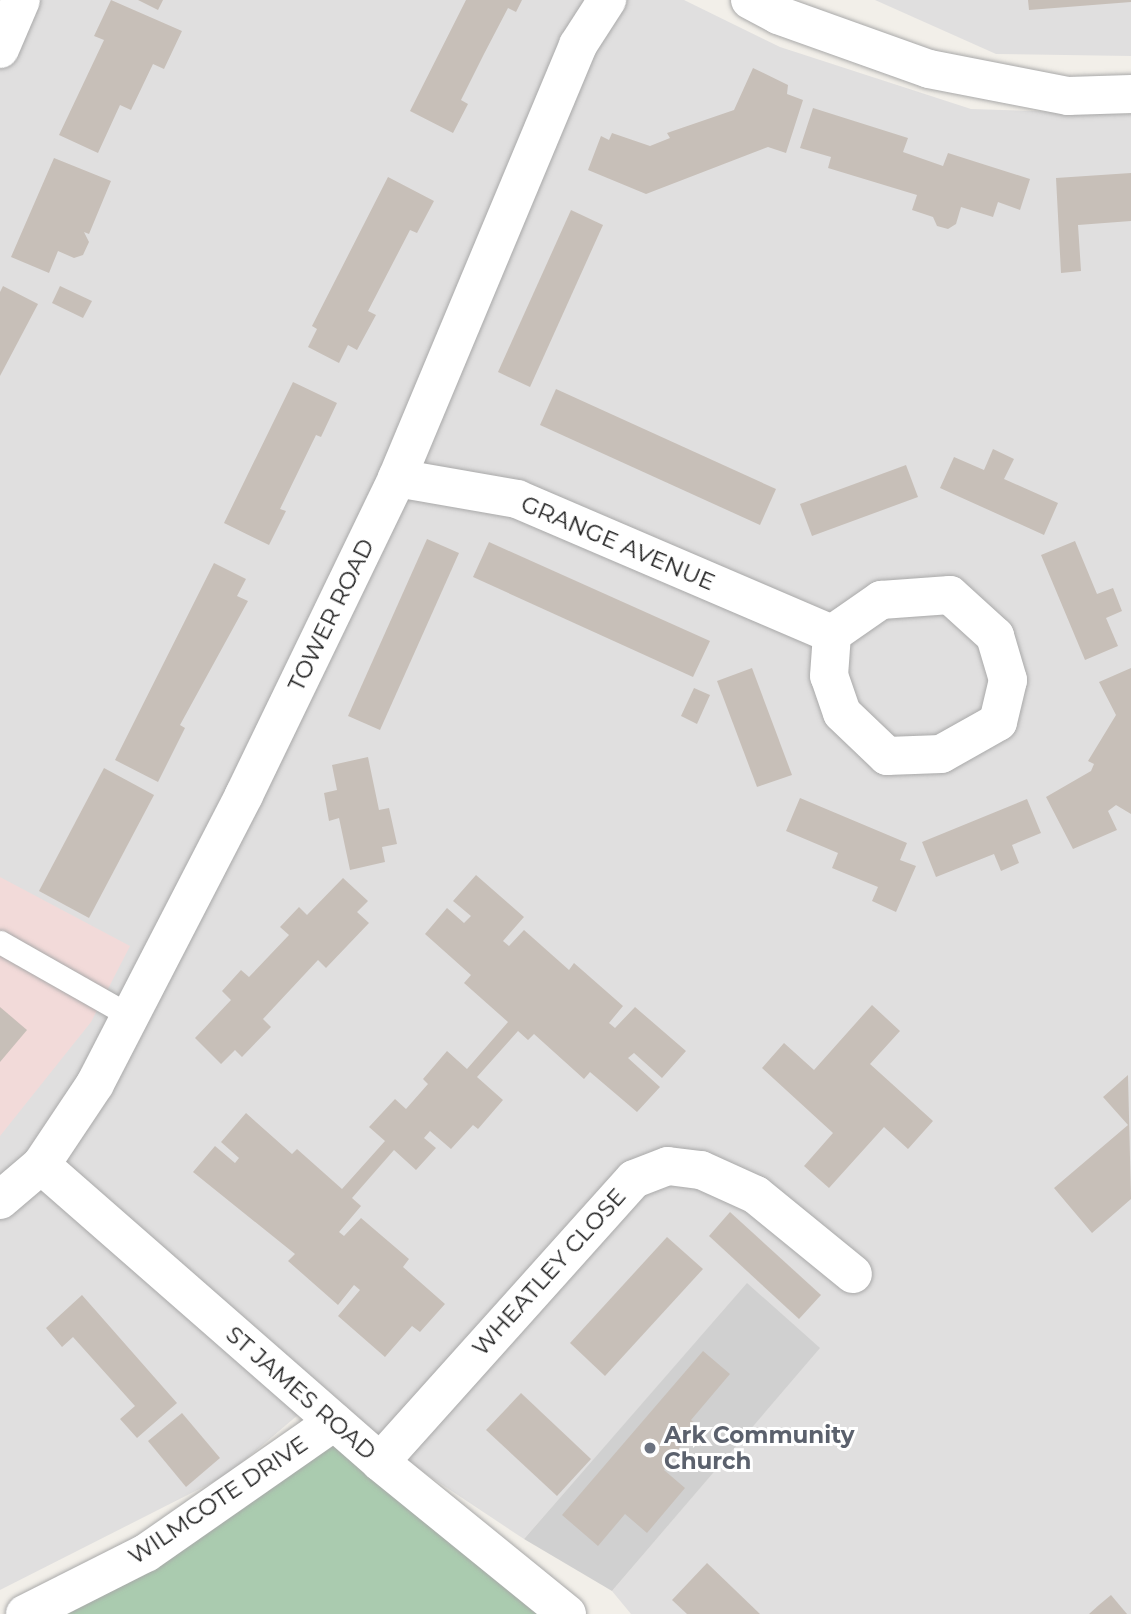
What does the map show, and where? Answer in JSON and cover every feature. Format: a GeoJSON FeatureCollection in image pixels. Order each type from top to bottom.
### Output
{"type":"FeatureCollection","features":[{"type":"Feature","properties":{"kind":"street"},"geometry":{"type":"LineString","coordinates":[[0,49],[21,0]]}},
{"type":"Feature","properties":{"kind":"street","name":"TOWER ROAD"},"geometry":{"type":"LineString","coordinates":[[4,1188],[41,1165],[95,1084],[131,1016],[397,478],[578,45],[607,0]]}},
{"type":"Feature","properties":{"kind":"street"},"geometry":{"type":"LineString","coordinates":[[750,0],[778,15],[929,69],[1069,96],[1131,94]]}},
{"type":"Feature","properties":{"kind":"street","name":"GRANGE AVENUE"},"geometry":{"type":"LineString","coordinates":[[397,478],[517,499],[832,634]]}},
{"type":"Feature","properties":{"kind":"street"},"geometry":{"type":"LineString","coordinates":[[950,595],[995,636],[1009,680],[998,722],[940,754],[887,756],[842,713],[829,676],[832,634],[881,600],[950,595]]}},
{"type":"Feature","properties":{"kind":"street","name":"ST JAMES ROAD"},"geometry":{"type":"LineString","coordinates":[[41,1165],[380,1462],[567,1614]]}},
{"type":"Feature","properties":{"kind":"street","name":"WHEATLEY CLOSE"},"geometry":{"type":"LineString","coordinates":[[380,1462],[634,1179],[668,1166],[701,1170],[755,1195],[853,1274]]}},
{"type":"Feature","properties":{"kind":"street","name":"WILMCOTE DRIVE"},"geometry":{"type":"LineString","coordinates":[[25,1614],[146,1553],[334,1422]]}},
{"type":"Feature","properties":{"kind":"lane"},"geometry":{"type":"LineString","coordinates":[[0,942],[131,1016]]}},
{"type":"Feature","properties":{"kind":"shaded area"},"geometry":{"type":"Polygon","coordinates":[[[0,0],[684,0],[780,47],[971,109],[1131,114],[1131,1614],[631,1614],[612,1591],[819,1348],[747,1284],[524,1539],[420,1470],[325,1392],[227,1475],[0,1590],[0,0]]]}},
{"type":"Feature","properties":{"kind":"shaded area"},"geometry":{"type":"Polygon","coordinates":[[[875,0],[1131,0],[1131,56],[996,54],[875,0]]]}},
{"type":"Feature","properties":{"kind":"shaded area"},"geometry":{"type":"Polygon","coordinates":[[[0,877],[130,946],[91,1022],[0,1136],[0,877]]]}},
{"type":"Feature","properties":{"kind":"shaded area"},"geometry":{"type":"Polygon","coordinates":[[[747,1283],[820,1348],[612,1591],[524,1539],[747,1283]]]}},
{"type":"Feature","properties":{"kind":"green space"},"geometry":{"type":"Polygon","coordinates":[[[334,1445],[542,1614],[57,1614],[334,1445]]]}},
{"type":"Feature","properties":{"kind":"building"},"geometry":{"type":"Polygon","coordinates":[[[111,0],[182,31],[164,69],[153,64],[131,110],[120,105],[98,153],[59,135],[104,40],[94,36],[111,0]]]}},
{"type":"Feature","properties":{"kind":"building"},"geometry":{"type":"Polygon","coordinates":[[[138,0],[163,0],[158,10],[138,0]]]}},
{"type":"Feature","properties":{"kind":"building"},"geometry":{"type":"Polygon","coordinates":[[[466,0],[522,0],[516,12],[508,8],[484,54],[461,100],[468,104],[453,133],[410,111],[466,0]]]}},
{"type":"Feature","properties":{"kind":"building"},"geometry":{"type":"Polygon","coordinates":[[[1028,0],[1131,0],[1131,2],[1029,10],[1028,0]]]}},
{"type":"Feature","properties":{"kind":"building"},"geometry":{"type":"Polygon","coordinates":[[[753,68],[788,85],[787,94],[803,100],[786,153],[768,147],[646,194],[588,170],[601,136],[609,140],[612,133],[650,146],[670,138],[667,133],[734,110],[753,68]]]}},
{"type":"Feature","properties":{"kind":"building"},"geometry":{"type":"Polygon","coordinates":[[[813,108],[908,138],[903,152],[943,166],[948,153],[1030,179],[1020,210],[998,202],[993,217],[961,207],[956,224],[948,229],[937,226],[933,217],[912,210],[917,195],[828,168],[831,157],[800,148],[813,108]]]}},
{"type":"Feature","properties":{"kind":"building"},"geometry":{"type":"Polygon","coordinates":[[[54,158],[111,181],[89,234],[84,232],[89,242],[83,255],[74,258],[58,251],[49,273],[11,257],[54,158]]]}},
{"type":"Feature","properties":{"kind":"building"},"geometry":{"type":"Polygon","coordinates":[[[1131,173],[1131,221],[1078,225],[1081,271],[1061,273],[1056,178],[1131,173]]]}},
{"type":"Feature","properties":{"kind":"building"},"geometry":{"type":"Polygon","coordinates":[[[388,177],[434,201],[417,233],[410,230],[368,311],[376,315],[357,350],[348,345],[339,363],[308,347],[317,329],[312,326],[388,177]]]}},
{"type":"Feature","properties":{"kind":"building"},"geometry":{"type":"Polygon","coordinates":[[[571,210],[603,225],[530,387],[498,372],[571,210]]]}},
{"type":"Feature","properties":{"kind":"building"},"geometry":{"type":"Polygon","coordinates":[[[3,286],[38,304],[0,376],[0,292],[3,286]]]}},
{"type":"Feature","properties":{"kind":"building"},"geometry":{"type":"Polygon","coordinates":[[[60,286],[92,301],[83,318],[52,303],[60,286]]]}},
{"type":"Feature","properties":{"kind":"building"},"geometry":{"type":"Polygon","coordinates":[[[293,382],[337,403],[321,437],[316,435],[280,509],[286,511],[269,545],[224,523],[293,382]]]}},
{"type":"Feature","properties":{"kind":"building"},"geometry":{"type":"Polygon","coordinates":[[[556,389],[776,489],[760,525],[540,425],[556,389]]]}},
{"type":"Feature","properties":{"kind":"building"},"geometry":{"type":"Polygon","coordinates":[[[993,449],[1014,459],[1004,479],[1058,503],[1044,535],[940,488],[954,457],[984,470],[993,449]]]}},
{"type":"Feature","properties":{"kind":"building"},"geometry":{"type":"Polygon","coordinates":[[[906,465],[918,497],[812,536],[800,504],[906,465]]]}},
{"type":"Feature","properties":{"kind":"building"},"geometry":{"type":"Polygon","coordinates":[[[427,539],[459,553],[380,730],[348,716],[427,539]]]}},
{"type":"Feature","properties":{"kind":"building"},"geometry":{"type":"Polygon","coordinates":[[[1075,541],[1097,594],[1113,588],[1122,611],[1106,618],[1118,646],[1085,660],[1041,555],[1075,541]]]}},
{"type":"Feature","properties":{"kind":"building"},"geometry":{"type":"Polygon","coordinates":[[[489,542],[710,641],[693,677],[473,577],[489,542]]]}},
{"type":"Feature","properties":{"kind":"building"},"geometry":{"type":"Polygon","coordinates":[[[214,563],[246,579],[237,596],[248,601],[180,725],[185,728],[158,782],[115,760],[214,563]]]}},
{"type":"Feature","properties":{"kind":"building"},"geometry":{"type":"Polygon","coordinates":[[[752,668],[792,775],[757,787],[717,681],[752,668]]]}},
{"type":"Feature","properties":{"kind":"building"},"geometry":{"type":"Polygon","coordinates":[[[1131,668],[1131,814],[1116,805],[1108,811],[1117,830],[1073,849],[1046,797],[1091,771],[1094,764],[1088,761],[1116,715],[1099,682],[1131,668]]]}},
{"type":"Feature","properties":{"kind":"building"},"geometry":{"type":"Polygon","coordinates":[[[694,688],[710,695],[697,724],[681,716],[694,688]]]}},
{"type":"Feature","properties":{"kind":"building"},"geometry":{"type":"Polygon","coordinates":[[[368,757],[379,810],[389,808],[397,844],[382,847],[385,862],[350,870],[339,818],[329,821],[324,793],[337,790],[332,765],[368,757]]]}},
{"type":"Feature","properties":{"kind":"building"},"geometry":{"type":"Polygon","coordinates":[[[104,768],[154,795],[89,918],[39,891],[104,768]]]}},
{"type":"Feature","properties":{"kind":"building"},"geometry":{"type":"Polygon","coordinates":[[[800,798],[907,843],[900,860],[916,866],[896,912],[872,901],[878,887],[832,868],[838,853],[786,831],[800,798]]]}},
{"type":"Feature","properties":{"kind":"building"},"geometry":{"type":"Polygon","coordinates":[[[1027,799],[1041,833],[1012,845],[1019,863],[1001,871],[994,854],[936,877],[922,842],[1027,799]]]}},
{"type":"Feature","properties":{"kind":"building"},"geometry":{"type":"Polygon","coordinates":[[[476,875],[524,917],[503,941],[509,946],[524,930],[569,970],[574,963],[623,1006],[609,1023],[615,1028],[635,1007],[686,1051],[662,1078],[634,1053],[628,1058],[660,1087],[637,1112],[590,1072],[584,1079],[534,1034],[528,1040],[518,1031],[477,1077],[503,1100],[478,1129],[473,1125],[451,1149],[430,1131],[424,1138],[436,1148],[416,1170],[394,1150],[352,1198],[361,1206],[339,1232],[344,1236],[361,1218],[409,1259],[403,1267],[445,1304],[420,1332],[412,1326],[385,1357],[338,1316],[360,1290],[354,1285],[338,1305],[288,1261],[295,1254],[193,1172],[215,1146],[235,1163],[239,1158],[221,1142],[246,1113],[292,1154],[297,1149],[342,1189],[385,1141],[369,1127],[395,1099],[406,1109],[428,1084],[423,1079],[447,1051],[467,1069],[508,1022],[464,983],[471,975],[425,934],[447,908],[464,923],[471,916],[453,901],[476,875]]]}},
{"type":"Feature","properties":{"kind":"building"},"geometry":{"type":"Polygon","coordinates":[[[343,878],[368,901],[357,912],[369,923],[326,968],[318,960],[263,1019],[271,1027],[242,1057],[235,1050],[221,1064],[195,1038],[231,1000],[222,991],[241,970],[249,977],[289,935],[280,927],[299,907],[307,915],[343,878]]]}},
{"type":"Feature","properties":{"kind":"building"},"geometry":{"type":"Polygon","coordinates":[[[872,1005],[900,1031],[870,1064],[933,1121],[908,1149],[884,1127],[829,1188],[804,1166],[833,1133],[762,1068],[784,1043],[814,1070],[872,1005]]]}},
{"type":"Feature","properties":{"kind":"building"},"geometry":{"type":"Polygon","coordinates":[[[0,1007],[27,1030],[0,1062],[0,1007]]]}},
{"type":"Feature","properties":{"kind":"building"},"geometry":{"type":"Polygon","coordinates":[[[1128,1075],[1131,1199],[1092,1233],[1054,1188],[1128,1125],[1103,1097],[1128,1075]]]}},
{"type":"Feature","properties":{"kind":"building"},"geometry":{"type":"Polygon","coordinates":[[[730,1212],[821,1295],[799,1319],[709,1236],[730,1212]]]}},
{"type":"Feature","properties":{"kind":"building"},"geometry":{"type":"Polygon","coordinates":[[[667,1237],[703,1269],[605,1376],[570,1343],[667,1237]]]}},
{"type":"Feature","properties":{"kind":"building"},"geometry":{"type":"Polygon","coordinates":[[[82,1295],[177,1403],[137,1438],[120,1419],[135,1406],[73,1337],[62,1347],[46,1328],[82,1295]]]}},
{"type":"Feature","properties":{"kind":"building","name":"Ark Community Church"},"geometry":{"type":"Polygon","coordinates":[[[703,1351],[730,1374],[691,1420],[696,1424],[664,1470],[685,1488],[647,1533],[625,1514],[598,1546],[562,1515],[703,1351]]]}},
{"type":"Feature","properties":{"kind":"building"},"geometry":{"type":"Polygon","coordinates":[[[521,1393],[591,1459],[557,1496],[486,1430],[521,1393]]]}},
{"type":"Feature","properties":{"kind":"building"},"geometry":{"type":"Polygon","coordinates":[[[182,1413],[220,1458],[186,1487],[148,1441],[182,1413]]]}},
{"type":"Feature","properties":{"kind":"building"},"geometry":{"type":"Polygon","coordinates":[[[707,1563],[760,1614],[687,1614],[672,1600],[707,1563]]]}},
{"type":"Feature","properties":{"kind":"building"},"geometry":{"type":"Polygon","coordinates":[[[1111,1595],[1127,1614],[1089,1614],[1099,1605],[1111,1595]]]}},
{"type":"Feature","properties":{"kind":"place","name":"Ark Community Church"},"geometry":{"type":"Point","coordinates":[650,1448]}}]}
